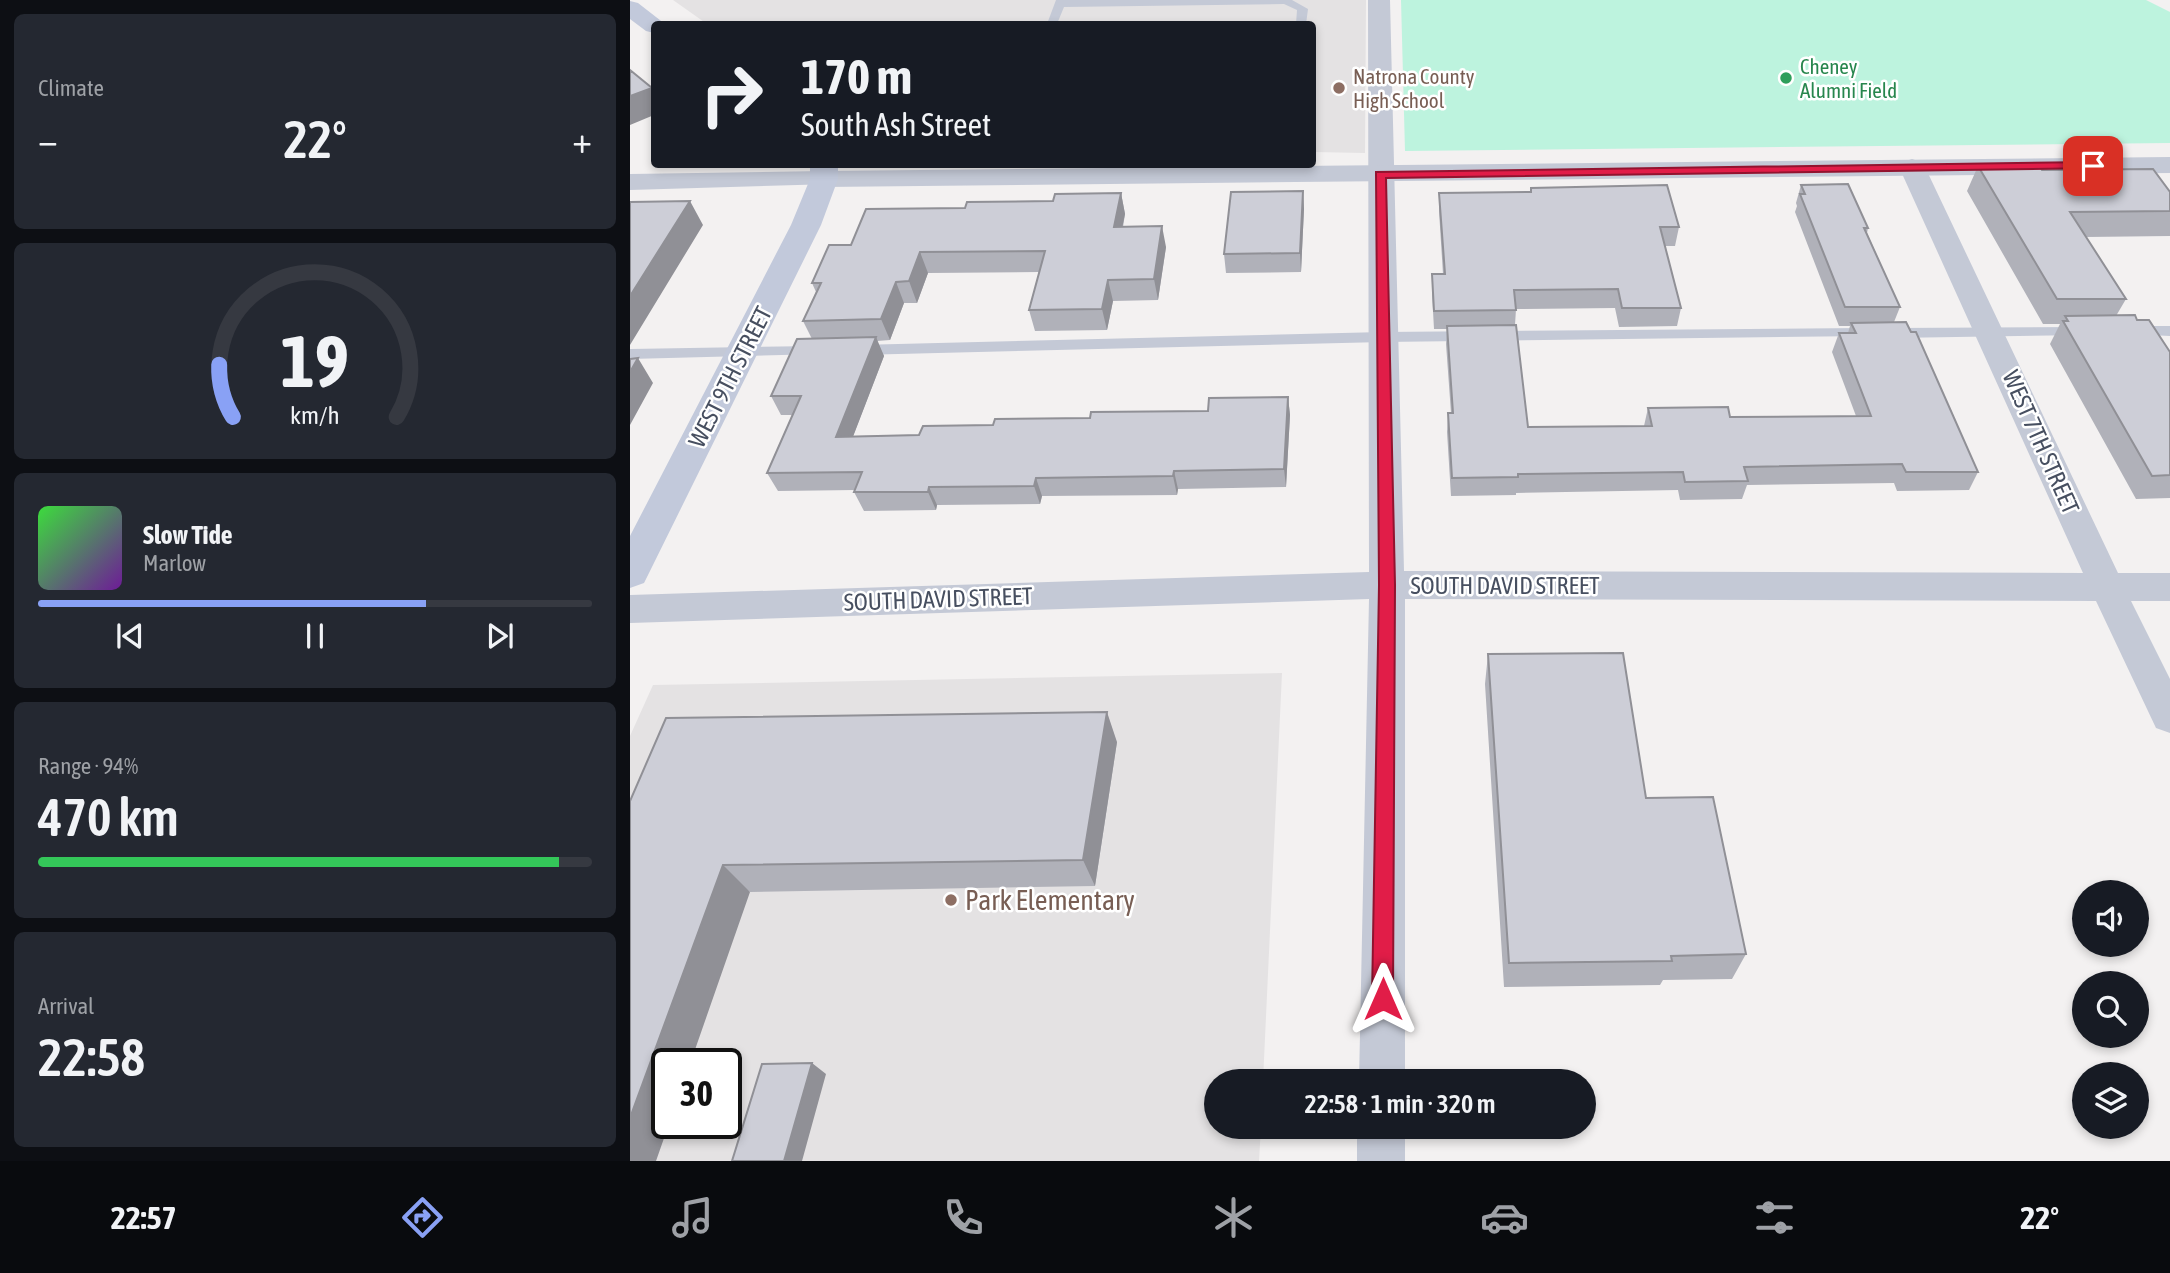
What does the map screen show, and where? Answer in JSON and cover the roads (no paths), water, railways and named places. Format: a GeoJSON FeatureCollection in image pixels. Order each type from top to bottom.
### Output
{"type":"FeatureCollection","features":[{"type":"Feature","properties":{"kind":"main road"},"geometry":{"type":"LineString","coordinates":[[630,8],[651,24]]}},
{"type":"Feature","properties":{"kind":"main road","name":"WEST 9TH STREET"},"geometry":{"type":"LineString","coordinates":[[630,573],[806,225],[824,172]]}},
{"type":"Feature","properties":{"kind":"street"},"geometry":{"type":"LineString","coordinates":[[1380,0],[1387,585],[1382,1069]]}},
{"type":"Feature","properties":{"kind":"street"},"geometry":{"type":"LineString","coordinates":[[630,182],[824,172],[1199,170],[1381,174],[2170,166]]}},
{"type":"Feature","properties":{"kind":"street","name":"WEST 7TH STREET"},"geometry":{"type":"LineString","coordinates":[[1912,167],[1992,332],[2106,587],[2170,717]]}},
{"type":"Feature","properties":{"kind":"street","name":"SOUTH DAVID STREET"},"geometry":{"type":"LineString","coordinates":[[630,609],[1387,585],[2170,587]]}},
{"type":"Feature","properties":{"kind":"street"},"geometry":{"type":"LineString","coordinates":[[1381,1139],[1381,1161]]}},
{"type":"Feature","properties":{"kind":"lane"},"geometry":{"type":"LineString","coordinates":[[1053,21],[1060,2],[1286,1],[1303,9],[1301,21]]}},
{"type":"Feature","properties":{"kind":"lane"},"geometry":{"type":"LineString","coordinates":[[2115,331],[2170,331]]}},
{"type":"Feature","properties":{"kind":"lane"},"geometry":{"type":"LineString","coordinates":[[630,354],[1383,337],[2088,332]]}},
{"type":"Feature","properties":{"kind":"place","name":"Cheney Alumni Field"},"geometry":{"type":"Point","coordinates":[1786,78]}},
{"type":"Feature","properties":{"kind":"place","name":"Natrona County High School"},"geometry":{"type":"Point","coordinates":[1339,88]}},
{"type":"Feature","properties":{"kind":"place","name":"Park Elementary"},"geometry":{"type":"Point","coordinates":[951,900]}}]}
